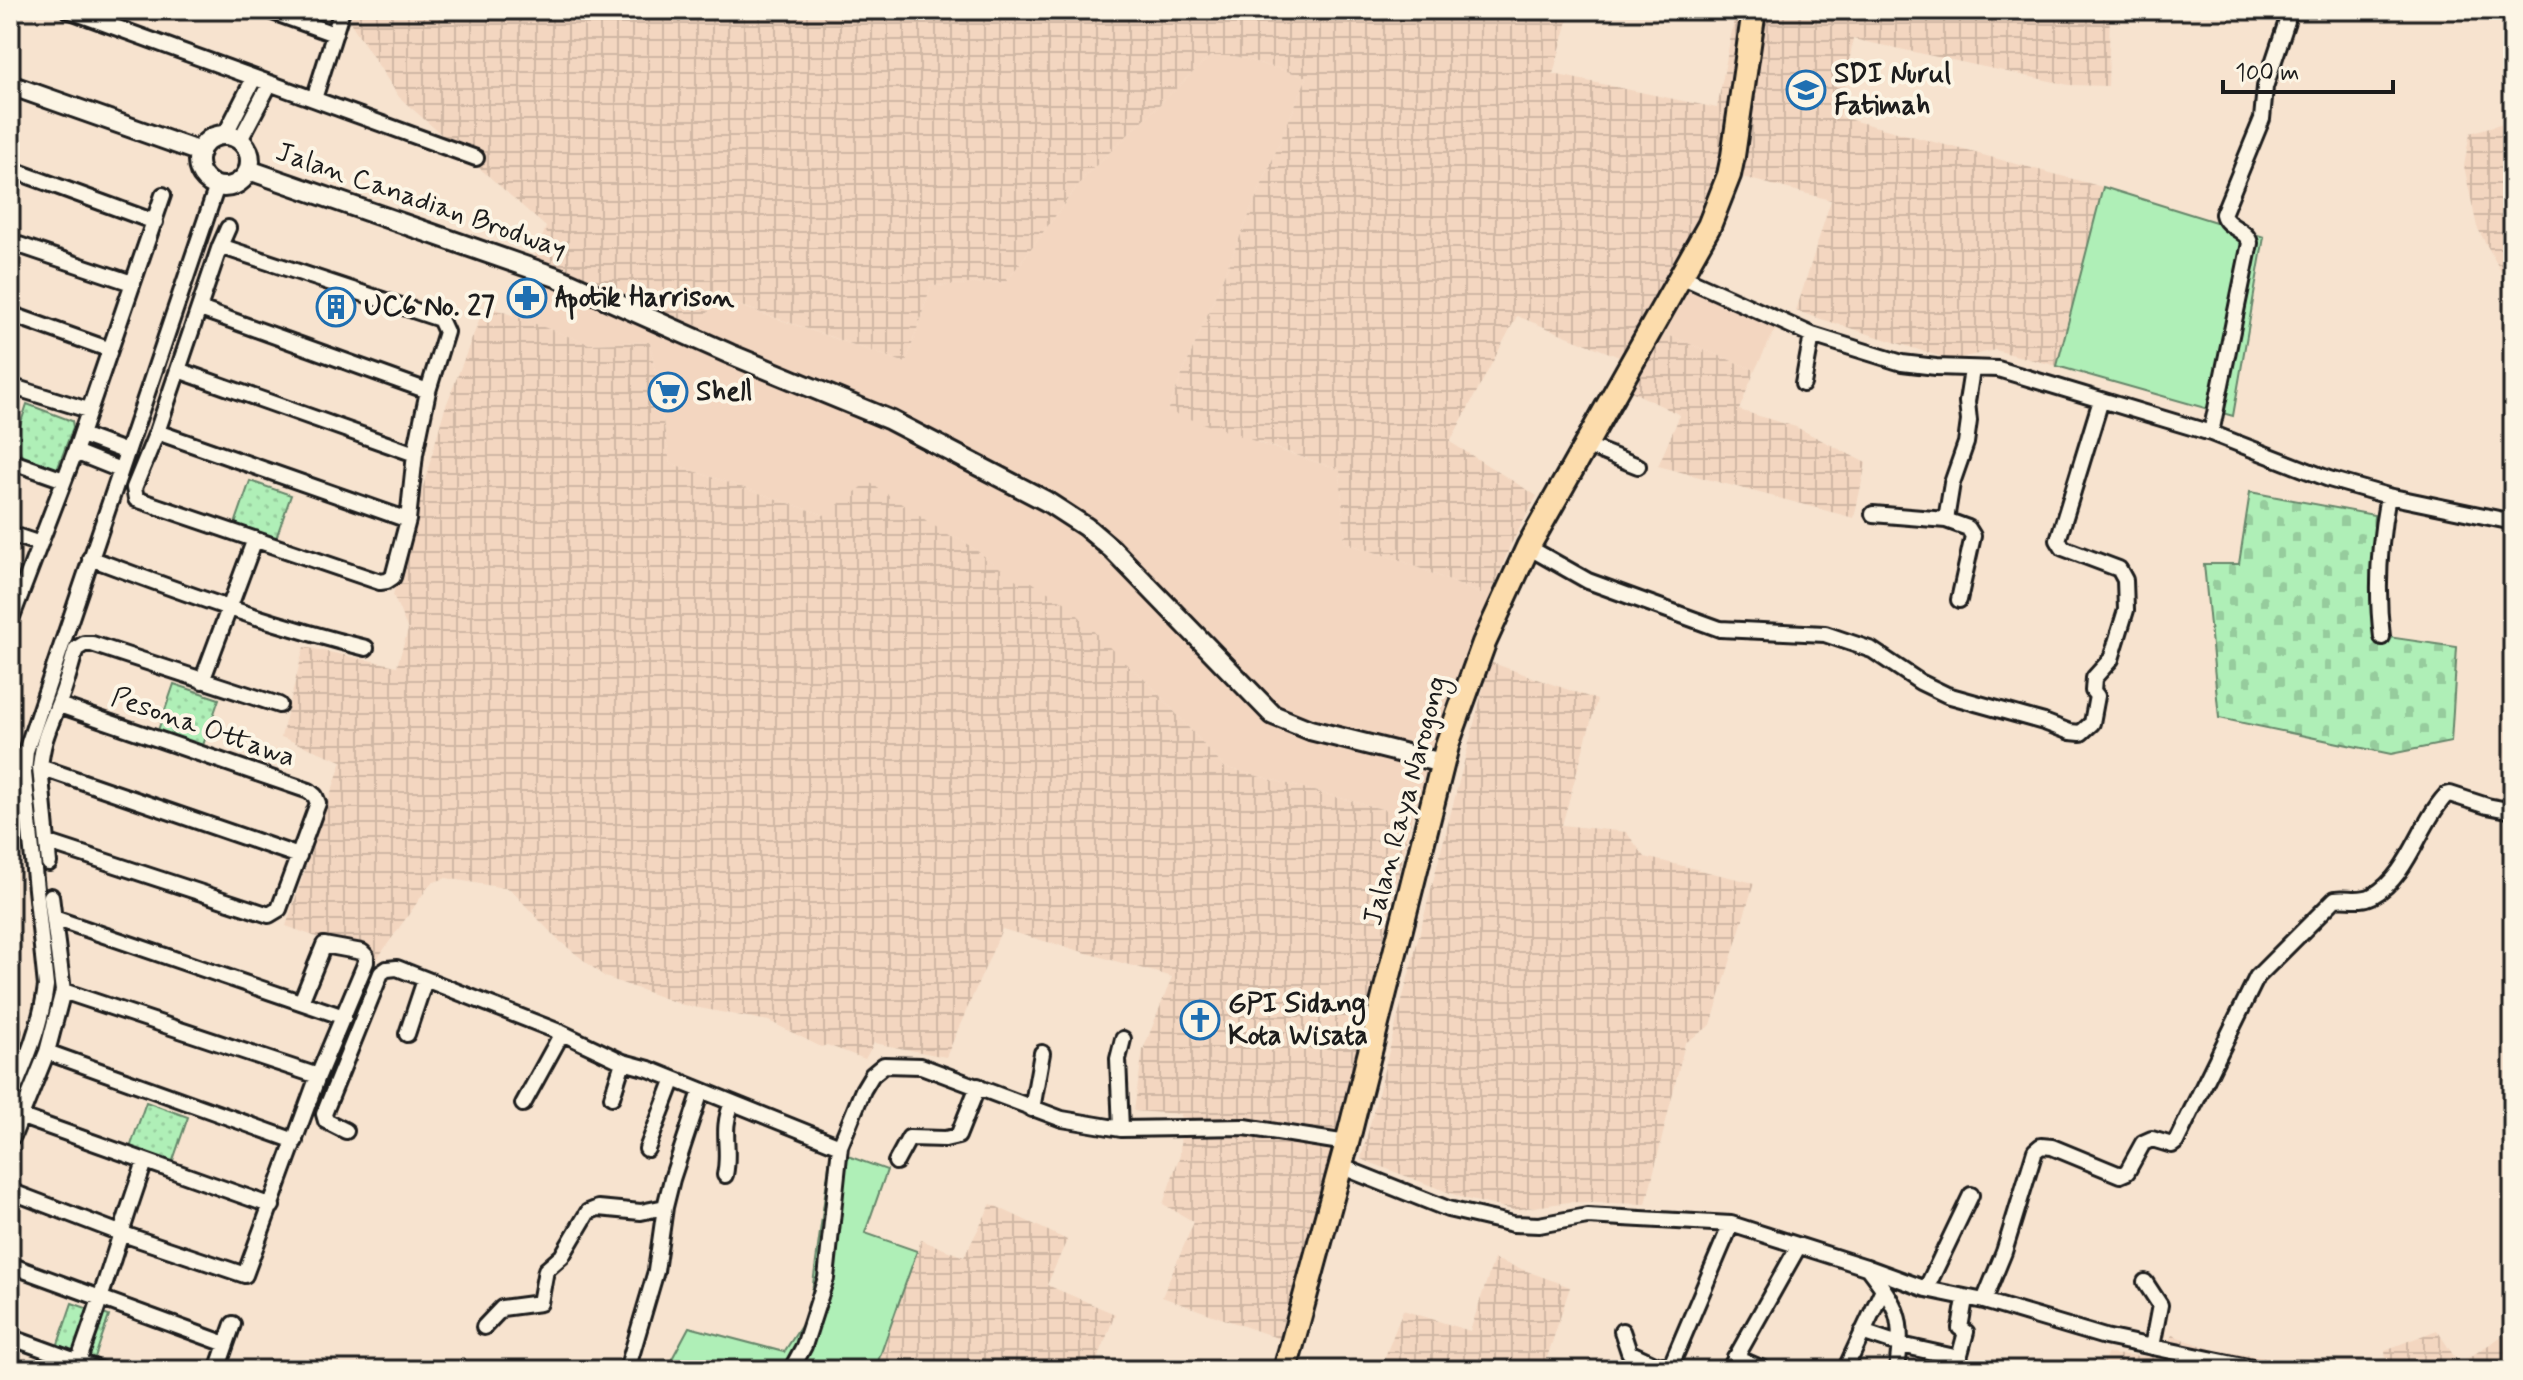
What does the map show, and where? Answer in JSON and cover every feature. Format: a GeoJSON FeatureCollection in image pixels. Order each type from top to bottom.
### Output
{"type":"FeatureCollection","features":[{"type":"Feature","properties":{"kind":"main road","name":"Jalan Raya Narogong"},"geometry":{"type":"LineString","coordinates":[[1285,1370],[1347,1143],[1442,763],[1484,643],[1528,547],[1709,226],[1729,175],[1754,10]]}},
{"type":"Feature","properties":{"kind":"street"},"geometry":{"type":"LineString","coordinates":[[68,10],[476,158]]}},
{"type":"Feature","properties":{"kind":"street"},"geometry":{"type":"LineString","coordinates":[[267,10],[334,34]]}},
{"type":"Feature","properties":{"kind":"street"},"geometry":{"type":"LineString","coordinates":[[314,99],[342,10]]}},
{"type":"Feature","properties":{"kind":"street"},"geometry":{"type":"LineString","coordinates":[[2211,433],[2250,243],[2247,235],[2225,221],[2223,214],[2262,119],[2265,87],[2288,10]]}},
{"type":"Feature","properties":{"kind":"street"},"geometry":{"type":"LineString","coordinates":[[233,137],[254,78]]}},
{"type":"Feature","properties":{"kind":"street"},"geometry":{"type":"LineString","coordinates":[[233,137],[270,83]]}},
{"type":"Feature","properties":{"kind":"street"},"geometry":{"type":"LineString","coordinates":[[10,85],[200,152]]}},
{"type":"Feature","properties":{"kind":"street"},"geometry":{"type":"LineString","coordinates":[[233,137],[250,153],[249,170],[233,186],[217,186],[209,182],[199,169],[200,152],[209,139],[233,137]]}},
{"type":"Feature","properties":{"kind":"street"},"geometry":{"type":"LineString","coordinates":[[10,169],[155,222]]}},
{"type":"Feature","properties":{"kind":"street","name":"Jalan Canadian Brodway"},"geometry":{"type":"LineString","coordinates":[[249,170],[559,278],[730,354],[890,420],[1046,501],[1086,527],[1113,550],[1273,715],[1310,730],[1442,763]]}},
{"type":"Feature","properties":{"kind":"street"},"geometry":{"type":"LineString","coordinates":[[10,1098],[35,1039],[43,1014],[46,986],[24,773],[26,751],[217,186]]}},
{"type":"Feature","properties":{"kind":"street"},"geometry":{"type":"LineString","coordinates":[[10,622],[13,604],[75,452],[163,195]]}},
{"type":"Feature","properties":{"kind":"street"},"geometry":{"type":"LineString","coordinates":[[220,246],[440,319],[446,332],[428,391],[415,454],[408,520],[393,577],[387,581],[380,582],[136,499],[134,488],[157,432],[220,246],[228,228]]}},
{"type":"Feature","properties":{"kind":"street"},"geometry":{"type":"LineString","coordinates":[[10,242],[132,283]]}},
{"type":"Feature","properties":{"kind":"street"},"geometry":{"type":"LineString","coordinates":[[1681,276],[1812,335],[1902,363],[1972,370],[1998,369],[2211,433],[2269,458],[2388,496],[2513,522]]}},
{"type":"Feature","properties":{"kind":"street"},"geometry":{"type":"LineString","coordinates":[[200,309],[428,391]]}},
{"type":"Feature","properties":{"kind":"street"},"geometry":{"type":"LineString","coordinates":[[10,314],[108,349]]}},
{"type":"Feature","properties":{"kind":"street"},"geometry":{"type":"LineString","coordinates":[[1803,384],[1812,335]]}},
{"type":"Feature","properties":{"kind":"street"},"geometry":{"type":"LineString","coordinates":[[178,370],[415,454]]}},
{"type":"Feature","properties":{"kind":"street"},"geometry":{"type":"LineString","coordinates":[[1946,520],[1952,483],[1966,443],[1972,370]]}},
{"type":"Feature","properties":{"kind":"street"},"geometry":{"type":"LineString","coordinates":[[10,386],[88,410]]}},
{"type":"Feature","properties":{"kind":"street"},"geometry":{"type":"LineString","coordinates":[[1528,547],[1588,581],[1720,629],[1825,634],[1872,650],[1920,682],[1947,695],[2081,733],[2092,723],[2097,696],[2093,691],[2094,678],[2111,659],[2126,610],[2125,580],[2119,569],[2063,548],[2058,540],[2101,400]]}},
{"type":"Feature","properties":{"kind":"street"},"geometry":{"type":"LineString","coordinates":[[157,432],[408,520]]}},
{"type":"Feature","properties":{"kind":"street"},"geometry":{"type":"LineString","coordinates":[[81,435],[127,452]]}},
{"type":"Feature","properties":{"kind":"street"},"geometry":{"type":"LineString","coordinates":[[1585,445],[1638,466]]}},
{"type":"Feature","properties":{"kind":"street"},"geometry":{"type":"LineString","coordinates":[[75,452],[120,470]]}},
{"type":"Feature","properties":{"kind":"street"},"geometry":{"type":"LineString","coordinates":[[10,461],[64,480]]}},
{"type":"Feature","properties":{"kind":"street"},"geometry":{"type":"LineString","coordinates":[[2382,637],[2380,548],[2388,496]]}},
{"type":"Feature","properties":{"kind":"street"},"geometry":{"type":"LineString","coordinates":[[1873,514],[1946,520],[1968,528],[1973,536],[1959,600]]}},
{"type":"Feature","properties":{"kind":"street"},"geometry":{"type":"LineString","coordinates":[[10,534],[40,544]]}},
{"type":"Feature","properties":{"kind":"street"},"geometry":{"type":"LineString","coordinates":[[202,681],[255,539]]}},
{"type":"Feature","properties":{"kind":"street"},"geometry":{"type":"LineString","coordinates":[[90,558],[230,610],[296,631],[366,648]]}},
{"type":"Feature","properties":{"kind":"street"},"geometry":{"type":"LineString","coordinates":[[49,863],[40,767],[46,730],[59,705],[76,649],[92,644],[279,705]]}},
{"type":"Feature","properties":{"kind":"street","name":"Pesona Ottawa"},"geometry":{"type":"LineString","coordinates":[[49,843],[264,915],[279,909],[317,807],[313,794],[59,705]]}},
{"type":"Feature","properties":{"kind":"street"},"geometry":{"type":"LineString","coordinates":[[40,767],[299,856]]}},
{"type":"Feature","properties":{"kind":"street"},"geometry":{"type":"LineString","coordinates":[[1984,1301],[2004,1252],[2035,1151],[2041,1146],[2052,1147],[2120,1175],[2127,1172],[2143,1143],[2152,1139],[2172,1145],[2257,977],[2286,946],[2335,899],[2372,896],[2387,884],[2446,795],[2513,811]]}},
{"type":"Feature","properties":{"kind":"street"},"geometry":{"type":"LineString","coordinates":[[13,1136],[47,1052],[63,991],[51,896]]}},
{"type":"Feature","properties":{"kind":"street"},"geometry":{"type":"LineString","coordinates":[[54,918],[344,1017]]}},
{"type":"Feature","properties":{"kind":"street"},"geometry":{"type":"LineString","coordinates":[[10,1191],[120,1233],[245,1275],[366,956],[362,952],[324,945],[301,1002]]}},
{"type":"Feature","properties":{"kind":"street"},"geometry":{"type":"LineString","coordinates":[[346,1131],[326,1121],[324,1114],[381,973],[387,969],[404,969],[562,1033],[623,1062],[840,1146]]}},
{"type":"Feature","properties":{"kind":"street"},"geometry":{"type":"LineString","coordinates":[[407,1034],[425,980]]}},
{"type":"Feature","properties":{"kind":"street"},"geometry":{"type":"LineString","coordinates":[[63,991],[318,1076]]}},
{"type":"Feature","properties":{"kind":"street"},"geometry":{"type":"LineString","coordinates":[[523,1104],[562,1033]]}},
{"type":"Feature","properties":{"kind":"street"},"geometry":{"type":"LineString","coordinates":[[1121,1129],[1118,1059],[1123,1039]]}},
{"type":"Feature","properties":{"kind":"street"},"geometry":{"type":"LineString","coordinates":[[47,1052],[295,1141]]}},
{"type":"Feature","properties":{"kind":"street"},"geometry":{"type":"LineString","coordinates":[[1032,1109],[1042,1053]]}},
{"type":"Feature","properties":{"kind":"street"},"geometry":{"type":"LineString","coordinates":[[612,1097],[623,1062]]}},
{"type":"Feature","properties":{"kind":"street"},"geometry":{"type":"LineString","coordinates":[[791,1370],[804,1346],[826,1278],[840,1146],[867,1083],[884,1065],[921,1066],[1062,1119],[1121,1129],[1245,1127],[1347,1143]]}},
{"type":"Feature","properties":{"kind":"street"},"geometry":{"type":"LineString","coordinates":[[647,1149],[673,1081]]}},
{"type":"Feature","properties":{"kind":"street"},"geometry":{"type":"LineString","coordinates":[[896,1162],[909,1138],[945,1139],[958,1136],[978,1086]]}},
{"type":"Feature","properties":{"kind":"street"},"geometry":{"type":"LineString","coordinates":[[627,1370],[656,1271],[665,1207],[701,1091]]}},
{"type":"Feature","properties":{"kind":"street"},"geometry":{"type":"LineString","coordinates":[[725,1175],[728,1161],[724,1133],[732,1103]]}},
{"type":"Feature","properties":{"kind":"street"},"geometry":{"type":"LineString","coordinates":[[22,1117],[272,1206]]}},
{"type":"Feature","properties":{"kind":"street"},"geometry":{"type":"LineString","coordinates":[[78,1362],[102,1299],[120,1233],[145,1162]]}},
{"type":"Feature","properties":{"kind":"street"},"geometry":{"type":"LineString","coordinates":[[1340,1166],[1448,1209],[1513,1224],[1539,1225],[1587,1216],[1731,1224],[1926,1289],[1984,1301],[2105,1337],[2262,1370]]}},
{"type":"Feature","properties":{"kind":"street"},"geometry":{"type":"LineString","coordinates":[[1926,1289],[1971,1195]]}},
{"type":"Feature","properties":{"kind":"street"},"geometry":{"type":"LineString","coordinates":[[484,1327],[502,1308],[540,1303],[546,1270],[562,1256],[588,1212],[598,1208],[641,1212],[665,1207]]}},
{"type":"Feature","properties":{"kind":"street"},"geometry":{"type":"LineString","coordinates":[[1622,1331],[1629,1352],[1658,1368],[1674,1361],[1731,1224]]}},
{"type":"Feature","properties":{"kind":"street"},"geometry":{"type":"LineString","coordinates":[[1765,1370],[1732,1364],[1798,1247]]}},
{"type":"Feature","properties":{"kind":"street"},"geometry":{"type":"LineString","coordinates":[[10,1265],[226,1344]]}},
{"type":"Feature","properties":{"kind":"street"},"geometry":{"type":"LineString","coordinates":[[1866,1267],[1895,1306],[1902,1329],[1897,1370]]}},
{"type":"Feature","properties":{"kind":"street"},"geometry":{"type":"LineString","coordinates":[[2145,1282],[2160,1305],[2152,1347]]}},
{"type":"Feature","properties":{"kind":"street"},"geometry":{"type":"LineString","coordinates":[[1845,1370],[1883,1289]]}},
{"type":"Feature","properties":{"kind":"street"},"geometry":{"type":"LineString","coordinates":[[1862,1332],[1901,1345],[1959,1358],[1966,1332],[1960,1328],[1965,1299]]}},
{"type":"Feature","properties":{"kind":"street"},"geometry":{"type":"LineString","coordinates":[[217,1370],[233,1324]]}},
{"type":"Feature","properties":{"kind":"street"},"geometry":{"type":"LineString","coordinates":[[10,1337],[101,1370]]}},
{"type":"Feature","properties":{"kind":"shaded area"},"geometry":{"type":"Polygon","coordinates":[[[354,10],[1143,10],[1163,15],[1164,10],[1571,10],[1553,74],[1717,108],[1736,10],[2110,10],[2108,86],[2069,85],[1853,39],[1840,117],[2103,187],[2057,366],[1995,350],[1951,360],[1796,311],[1831,200],[1715,170],[1706,205],[1675,266],[1660,332],[1755,370],[1739,410],[1796,427],[1866,463],[1854,518],[1658,466],[1680,415],[1631,391],[1642,371],[1622,358],[1517,316],[1450,442],[1537,496],[1510,546],[1490,598],[1400,560],[1345,543],[1340,470],[1167,411],[1307,77],[1235,56],[1210,56],[1085,176],[1006,282],[931,286],[906,363],[718,298],[699,326],[549,268],[546,227],[399,97],[350,22],[354,10]]]}},
{"type":"Feature","properties":{"kind":"shaded area"},"geometry":{"type":"Polygon","coordinates":[[[1210,56],[1235,56],[1307,77],[1167,411],[1206,418],[1259,443],[1340,470],[1345,543],[1400,560],[1490,598],[1412,817],[1224,767],[1144,678],[961,539],[824,515],[670,463],[650,342],[589,344],[513,316],[546,227],[699,326],[717,298],[906,363],[931,286],[1006,282],[1085,176],[1210,56]]]}},
{"type":"Feature","properties":{"kind":"shaded area"},"geometry":{"type":"Polygon","coordinates":[[[2513,120],[2513,294],[2477,227],[2464,166],[2470,133],[2513,120]]]}},
{"type":"Feature","properties":{"kind":"shaded area"},"geometry":{"type":"Polygon","coordinates":[[[1692,278],[1779,322],[1755,370],[1660,332],[1692,278]]]}},
{"type":"Feature","properties":{"kind":"shaded area"},"geometry":{"type":"Polygon","coordinates":[[[485,305],[589,344],[650,342],[670,463],[824,515],[869,482],[951,537],[961,539],[1018,581],[1025,578],[1066,603],[1144,678],[1224,767],[1412,817],[1334,1149],[1283,1340],[1162,1297],[1194,1222],[1163,1204],[1180,1155],[1181,1114],[1134,1111],[1143,1050],[1172,977],[1002,929],[946,1057],[874,1043],[865,1059],[827,1045],[821,1047],[769,1021],[683,1005],[605,977],[557,939],[510,889],[446,878],[431,883],[377,959],[286,926],[342,761],[281,737],[304,647],[397,666],[408,630],[393,595],[444,411],[485,305]]]}},
{"type":"Feature","properties":{"kind":"shaded area"},"geometry":{"type":"Polygon","coordinates":[[[1490,662],[1597,700],[1562,825],[1626,832],[1645,857],[1754,883],[1711,1025],[1685,1043],[1646,1204],[1569,1202],[1514,1210],[1466,1199],[1361,1159],[1490,662]]]}},
{"type":"Feature","properties":{"kind":"shaded area"},"geometry":{"type":"Polygon","coordinates":[[[991,1204],[1067,1240],[1047,1285],[1115,1314],[1094,1370],[875,1370],[921,1240],[964,1257],[991,1204]]]}},
{"type":"Feature","properties":{"kind":"shaded area"},"geometry":{"type":"Polygon","coordinates":[[[1494,1259],[1570,1287],[1543,1370],[1380,1370],[1403,1310],[1470,1331],[1494,1259]]]}},
{"type":"Feature","properties":{"kind":"shaded area"},"geometry":{"type":"Polygon","coordinates":[[[2513,1329],[2513,1370],[2387,1370],[2385,1350],[2437,1330],[2459,1364],[2513,1329]]]}},
{"type":"Feature","properties":{"kind":"shaded area"},"geometry":{"type":"Polygon","coordinates":[[[2172,1335],[2214,1350],[2368,1370],[2100,1370],[2107,1354],[2159,1357],[2172,1335]]]}},
{"type":"Feature","properties":{"kind":"green space"},"geometry":{"type":"Polygon","coordinates":[[[2103,187],[2264,237],[2233,416],[2057,366],[2103,187]]]}},
{"type":"Feature","properties":{"kind":"green space"},"geometry":{"type":"Polygon","coordinates":[[[27,404],[72,421],[73,427],[57,470],[51,471],[10,456],[27,404]]]}},
{"type":"Feature","properties":{"kind":"green space"},"geometry":{"type":"Polygon","coordinates":[[[250,481],[291,495],[273,547],[232,533],[250,481]]]}},
{"type":"Feature","properties":{"kind":"green space"},"geometry":{"type":"Polygon","coordinates":[[[2250,492],[2374,515],[2374,635],[2457,647],[2451,742],[2391,754],[2219,718],[2204,564],[2239,564],[2250,492]]]}},
{"type":"Feature","properties":{"kind":"green space"},"geometry":{"type":"Polygon","coordinates":[[[174,684],[219,699],[201,751],[156,736],[174,684]]]}},
{"type":"Feature","properties":{"kind":"green space"},"geometry":{"type":"Polygon","coordinates":[[[146,1102],[188,1117],[171,1166],[129,1151],[146,1102]]]}},
{"type":"Feature","properties":{"kind":"green space"},"geometry":{"type":"Polygon","coordinates":[[[831,1150],[887,1170],[865,1233],[917,1251],[875,1370],[666,1370],[689,1327],[784,1352],[809,1314],[831,1150]]]}},
{"type":"Feature","properties":{"kind":"green space"},"geometry":{"type":"Polygon","coordinates":[[[72,1303],[109,1316],[92,1366],[55,1353],[72,1303]]]}},
{"type":"Feature","properties":{"kind":"place","name":"SDI Nurul Fatimah"},"geometry":{"type":"Point","coordinates":[1806,90]}},
{"type":"Feature","properties":{"kind":"place","name":"Apotik Harrison"},"geometry":{"type":"Point","coordinates":[527,298]}},
{"type":"Feature","properties":{"kind":"place","name":"UC6 No. 27"},"geometry":{"type":"Point","coordinates":[336,307]}},
{"type":"Feature","properties":{"kind":"place","name":"Shell"},"geometry":{"type":"Point","coordinates":[668,392]}},
{"type":"Feature","properties":{"kind":"place","name":"GPI Sidang Kota Wisata"},"geometry":{"type":"Point","coordinates":[1200,1020]}}]}
